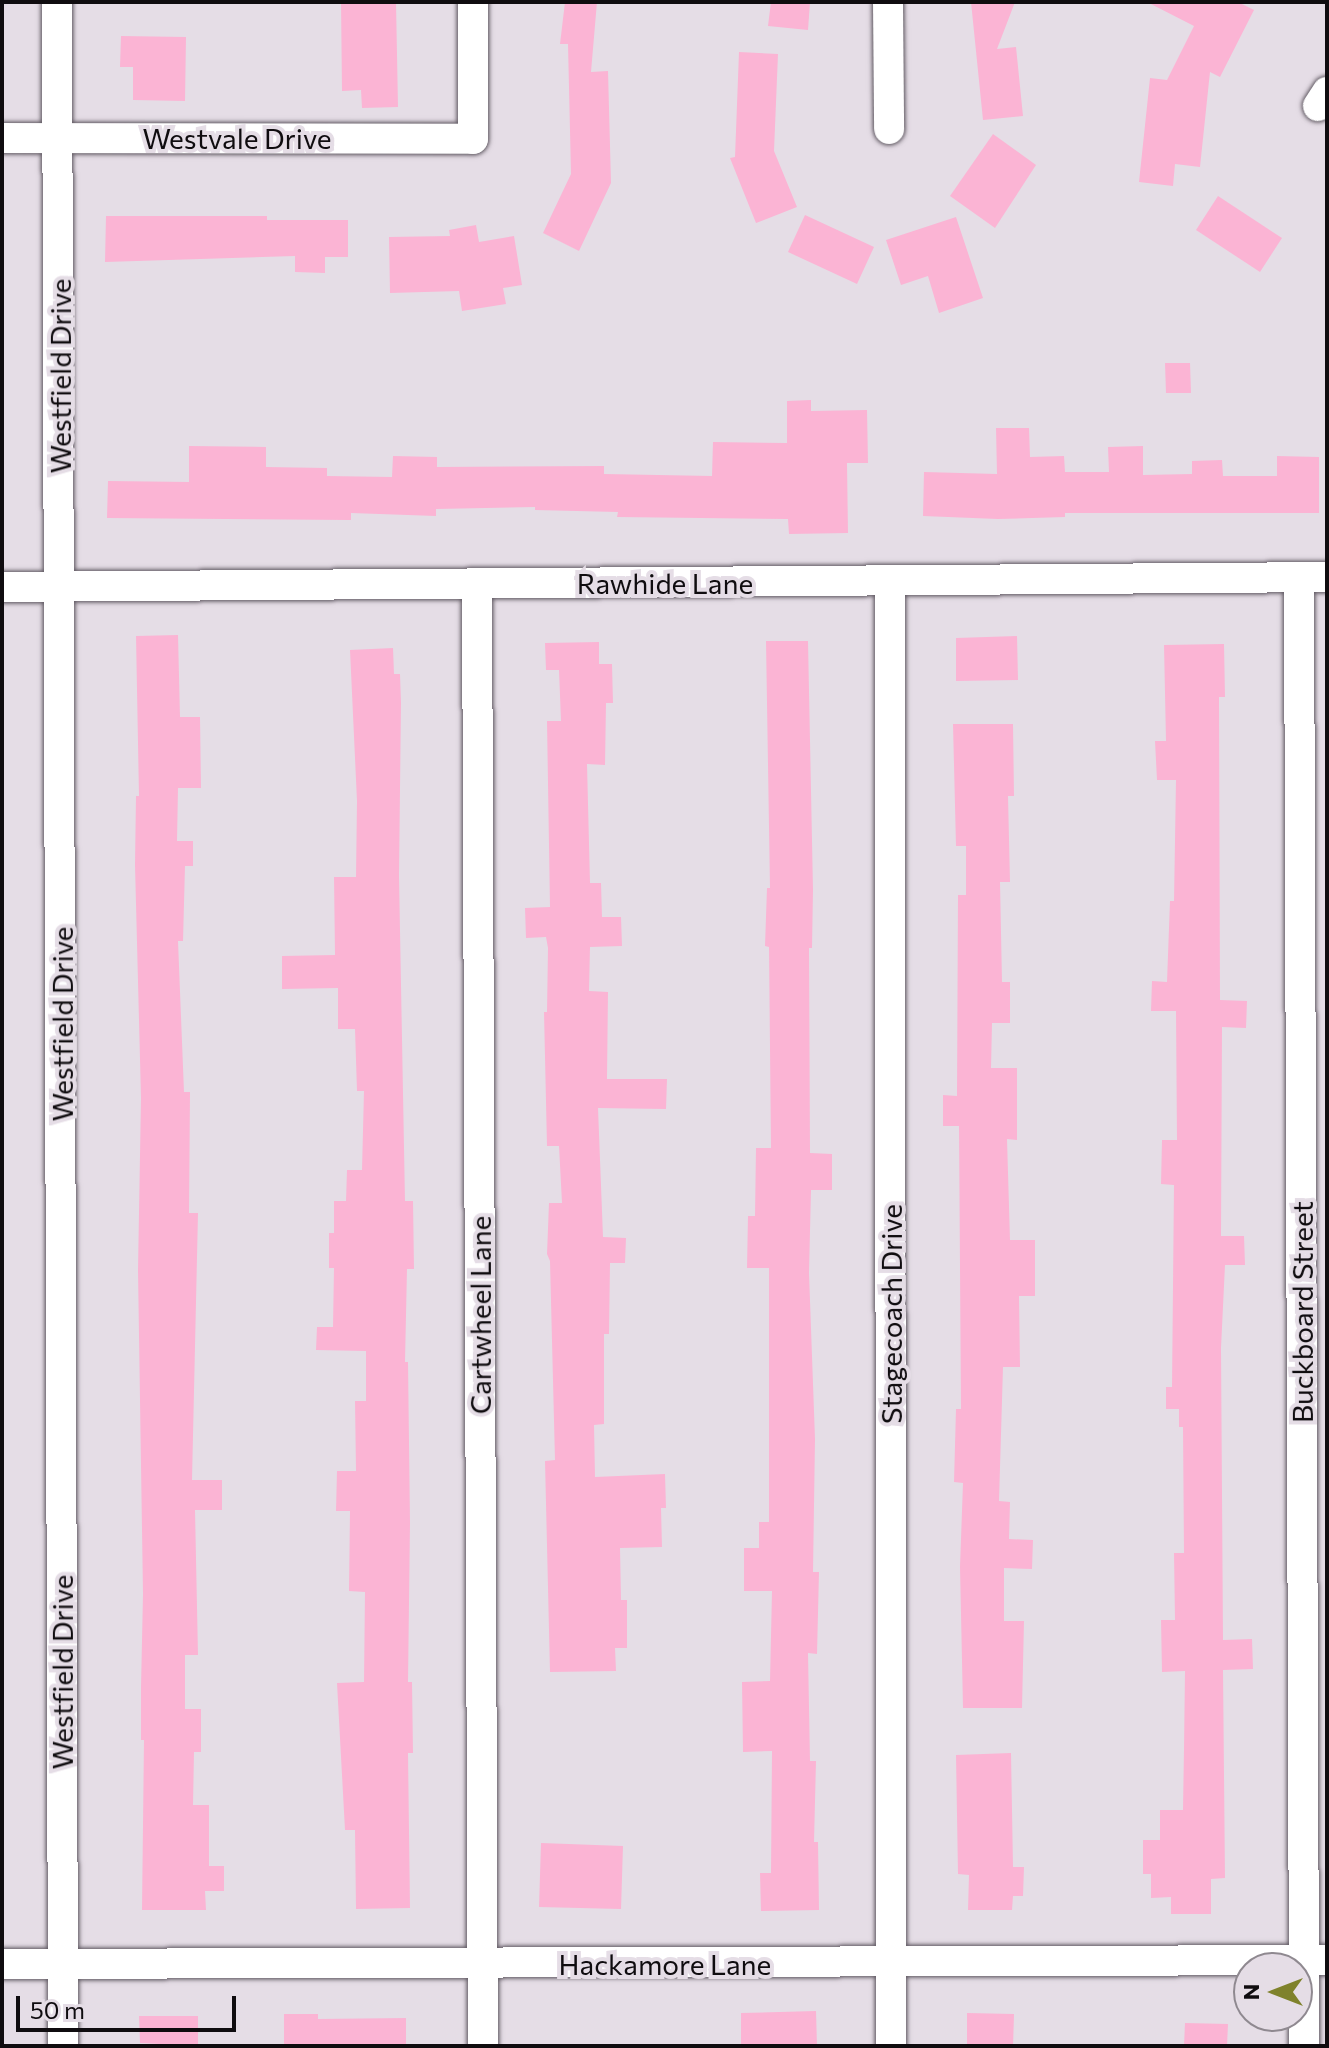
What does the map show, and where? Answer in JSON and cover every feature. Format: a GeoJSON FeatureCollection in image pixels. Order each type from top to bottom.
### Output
{"type":"FeatureCollection","features":[{"type":"Feature","properties":{"kind":"street","name":"Westfield Drive"},"geometry":{"type":"LineString","coordinates":[[57,2],[63,2046]]}},
{"type":"Feature","properties":{"kind":"street","name":"Westvale Drive"},"geometry":{"type":"LineString","coordinates":[[2,138],[473,139],[473,2]]}},
{"type":"Feature","properties":{"kind":"street"},"geometry":{"type":"LineString","coordinates":[[888,2],[889,129]]}},
{"type":"Feature","properties":{"kind":"street","name":"Rawhide Lane"},"geometry":{"type":"LineString","coordinates":[[2,587],[890,583],[1313,577]]}},
{"type":"Feature","properties":{"kind":"street","name":"Buckboard Street"},"geometry":{"type":"LineString","coordinates":[[1304,2046],[1315,1960],[1313,577]]}},
{"type":"Feature","properties":{"kind":"street","name":"Cartwheel Lane"},"geometry":{"type":"LineString","coordinates":[[477,583],[483,2046]]}},
{"type":"Feature","properties":{"kind":"street","name":"Stagecoach Drive"},"geometry":{"type":"LineString","coordinates":[[890,583],[891,2046]]}},
{"type":"Feature","properties":{"kind":"street","name":"Hackamore Lane"},"geometry":{"type":"LineString","coordinates":[[2,1964],[482,1965],[1315,1960]]}},
{"type":"Feature","properties":{"kind":"building"},"geometry":{"type":"Polygon","coordinates":[[[341,2],[396,2],[398,107],[362,108],[361,90],[342,91],[341,2]]]}},
{"type":"Feature","properties":{"kind":"building"},"geometry":{"type":"Polygon","coordinates":[[[565,2],[597,2],[591,72],[608,71],[611,183],[579,251],[543,233],[571,174],[568,44],[560,44],[565,2]]]}},
{"type":"Feature","properties":{"kind":"building"},"geometry":{"type":"Polygon","coordinates":[[[771,2],[810,2],[808,30],[768,26],[771,2]]]}},
{"type":"Feature","properties":{"kind":"building"},"geometry":{"type":"Polygon","coordinates":[[[971,2],[1015,2],[997,49],[1016,47],[1023,116],[983,120],[971,2]]]}},
{"type":"Feature","properties":{"kind":"building"},"geometry":{"type":"Polygon","coordinates":[[[1147,2],[1238,2],[1254,10],[1220,77],[1210,72],[1200,167],[1175,164],[1173,186],[1139,182],[1150,78],[1167,80],[1194,26],[1147,2]]]}},
{"type":"Feature","properties":{"kind":"building"},"geometry":{"type":"Polygon","coordinates":[[[121,36],[186,37],[185,101],[133,100],[133,67],[120,67],[121,36]]]}},
{"type":"Feature","properties":{"kind":"building"},"geometry":{"type":"Polygon","coordinates":[[[739,52],[778,54],[774,151],[797,207],[756,223],[730,158],[735,157],[739,52]]]}},
{"type":"Feature","properties":{"kind":"building"},"geometry":{"type":"Polygon","coordinates":[[[993,134],[1036,165],[995,228],[950,196],[993,134]]]}},
{"type":"Feature","properties":{"kind":"building"},"geometry":{"type":"Polygon","coordinates":[[[1218,196],[1282,238],[1260,272],[1196,230],[1218,196]]]}},
{"type":"Feature","properties":{"kind":"building"},"geometry":{"type":"Polygon","coordinates":[[[805,215],[874,247],[857,284],[788,252],[805,215]]]}},
{"type":"Feature","properties":{"kind":"building"},"geometry":{"type":"Polygon","coordinates":[[[106,216],[267,216],[267,220],[348,220],[348,257],[325,257],[325,273],[295,272],[295,256],[105,262],[106,216]]]}},
{"type":"Feature","properties":{"kind":"building"},"geometry":{"type":"Polygon","coordinates":[[[956,217],[983,298],[939,313],[928,276],[901,285],[886,240],[956,217]]]}},
{"type":"Feature","properties":{"kind":"building"},"geometry":{"type":"Polygon","coordinates":[[[476,225],[479,242],[514,236],[522,285],[503,288],[506,304],[462,311],[459,291],[390,293],[389,237],[450,236],[449,230],[476,225]]]}},
{"type":"Feature","properties":{"kind":"building"},"geometry":{"type":"Polygon","coordinates":[[[1165,363],[1190,363],[1191,393],[1166,393],[1165,363]]]}},
{"type":"Feature","properties":{"kind":"building"},"geometry":{"type":"Polygon","coordinates":[[[811,400],[811,411],[867,410],[868,463],[847,463],[848,533],[789,534],[788,519],[617,517],[618,512],[535,510],[535,507],[436,509],[436,516],[351,513],[351,520],[107,518],[108,481],[189,482],[189,446],[266,447],[266,467],[327,468],[327,476],[392,477],[393,456],[437,457],[437,467],[604,466],[604,474],[712,476],[713,442],[787,443],[787,401],[811,400]]]}},
{"type":"Feature","properties":{"kind":"building"},"geometry":{"type":"Polygon","coordinates":[[[996,428],[1029,428],[1030,457],[1064,456],[1065,472],[1109,472],[1108,447],[1143,446],[1143,475],[1192,474],[1192,461],[1222,460],[1223,476],[1277,476],[1277,456],[1319,457],[1319,513],[1065,513],[1065,517],[998,519],[923,516],[924,472],[997,474],[996,428]]]}},
{"type":"Feature","properties":{"kind":"building"},"geometry":{"type":"Polygon","coordinates":[[[178,635],[180,717],[200,717],[201,788],[178,788],[177,841],[193,841],[193,866],[185,866],[183,941],[178,941],[184,1092],[190,1092],[189,1213],[198,1213],[192,1480],[222,1480],[222,1510],[195,1510],[198,1655],[185,1655],[185,1709],[201,1709],[201,1752],[194,1752],[193,1805],[209,1805],[209,1866],[224,1866],[224,1891],[205,1891],[206,1910],[142,1910],[144,1740],[141,1740],[143,1594],[138,1270],[141,1098],[135,865],[136,796],[139,796],[136,636],[178,635]]]}},
{"type":"Feature","properties":{"kind":"building"},"geometry":{"type":"Polygon","coordinates":[[[1017,636],[1018,680],[956,681],[956,638],[1017,636]]]}},
{"type":"Feature","properties":{"kind":"building"},"geometry":{"type":"Polygon","coordinates":[[[766,641],[808,641],[813,890],[812,948],[809,948],[810,1153],[832,1154],[832,1190],[811,1190],[809,1273],[815,1439],[813,1572],[819,1572],[817,1654],[808,1653],[810,1761],[816,1761],[814,1842],[818,1842],[819,1910],[761,1911],[760,1873],[771,1873],[772,1751],[743,1752],[742,1682],[770,1681],[772,1591],[744,1591],[744,1548],[759,1548],[759,1522],[769,1522],[769,1268],[747,1268],[748,1216],[755,1216],[756,1148],[771,1148],[769,947],[765,946],[767,888],[770,888],[766,641]]]}},
{"type":"Feature","properties":{"kind":"building"},"geometry":{"type":"Polygon","coordinates":[[[599,642],[599,664],[612,664],[613,703],[606,703],[605,765],[587,764],[590,883],[601,883],[602,917],[621,917],[622,946],[590,947],[589,991],[608,992],[607,1079],[667,1079],[666,1109],[598,1108],[603,1237],[626,1238],[625,1263],[610,1263],[609,1334],[604,1334],[604,1424],[594,1425],[595,1477],[665,1474],[666,1508],[661,1508],[662,1547],[620,1548],[621,1600],[627,1600],[627,1648],[615,1648],[616,1671],[550,1672],[545,1461],[555,1460],[550,1261],[547,1254],[549,1203],[562,1203],[559,1146],[547,1146],[544,1012],[547,1012],[548,948],[546,937],[526,938],[525,908],[550,907],[547,721],[561,721],[559,670],[546,670],[545,643],[599,642]]]}},
{"type":"Feature","properties":{"kind":"building"},"geometry":{"type":"Polygon","coordinates":[[[1224,644],[1225,697],[1219,697],[1220,1000],[1247,1001],[1246,1028],[1222,1027],[1221,1236],[1244,1236],[1245,1265],[1225,1265],[1221,1348],[1223,1640],[1252,1639],[1253,1669],[1223,1670],[1225,1878],[1211,1879],[1211,1914],[1171,1914],[1171,1897],[1151,1898],[1151,1874],[1143,1874],[1143,1840],[1160,1840],[1160,1810],[1183,1810],[1185,1671],[1162,1672],[1161,1620],[1175,1620],[1174,1553],[1184,1553],[1183,1427],[1179,1427],[1179,1409],[1166,1409],[1166,1387],[1172,1387],[1174,1185],[1161,1184],[1162,1140],[1177,1140],[1176,1011],[1151,1011],[1152,981],[1167,982],[1170,901],[1174,901],[1176,780],[1157,780],[1155,741],[1166,741],[1164,645],[1224,644]]]}},
{"type":"Feature","properties":{"kind":"building"},"geometry":{"type":"Polygon","coordinates":[[[393,648],[394,674],[400,674],[401,703],[399,876],[405,1201],[413,1201],[414,1269],[407,1269],[405,1362],[408,1362],[410,1523],[408,1682],[412,1682],[413,1753],[408,1753],[410,1908],[356,1909],[355,1830],[345,1830],[337,1683],[364,1682],[365,1592],[349,1591],[350,1511],[336,1511],[337,1471],[356,1471],[355,1401],[366,1401],[366,1351],[316,1350],[317,1327],[333,1327],[334,1268],[329,1268],[329,1233],[334,1233],[334,1201],[346,1201],[347,1170],[362,1170],[364,1091],[357,1091],[355,1029],[338,1029],[338,988],[282,989],[282,956],[335,955],[334,877],[356,877],[357,801],[350,650],[393,648]]]}},
{"type":"Feature","properties":{"kind":"building"},"geometry":{"type":"Polygon","coordinates":[[[953,724],[1013,724],[1014,796],[1008,796],[1010,882],[1000,882],[1002,982],[1010,982],[1010,1023],[992,1023],[991,1068],[1017,1068],[1017,1140],[1007,1139],[1010,1240],[1035,1240],[1035,1296],[1019,1296],[1020,1367],[1003,1367],[999,1501],[1010,1502],[1009,1539],[1033,1540],[1032,1569],[1004,1568],[1004,1621],[1024,1621],[1022,1708],[963,1708],[960,1567],[963,1483],[954,1482],[956,1409],[961,1409],[959,1126],[943,1126],[943,1095],[957,1096],[958,895],[966,895],[966,846],[956,846],[953,724]]]}},
{"type":"Feature","properties":{"kind":"building"},"geometry":{"type":"Polygon","coordinates":[[[1011,1753],[1013,1867],[1024,1867],[1023,1896],[1013,1896],[1012,1910],[968,1910],[969,1875],[958,1874],[956,1755],[1011,1753]]]}},
{"type":"Feature","properties":{"kind":"building"},"geometry":{"type":"Polygon","coordinates":[[[541,1843],[623,1846],[621,1909],[539,1907],[541,1843]]]}},
{"type":"Feature","properties":{"kind":"building"},"geometry":{"type":"Polygon","coordinates":[[[816,2011],[817,2046],[741,2046],[741,2013],[816,2011]]]}},
{"type":"Feature","properties":{"kind":"building"},"geometry":{"type":"Polygon","coordinates":[[[967,2013],[1014,2014],[1013,2046],[967,2046],[967,2013]]]}},
{"type":"Feature","properties":{"kind":"building"},"geometry":{"type":"Polygon","coordinates":[[[284,2014],[318,2014],[318,2019],[406,2018],[406,2046],[284,2046],[284,2014]]]}},
{"type":"Feature","properties":{"kind":"building"},"geometry":{"type":"Polygon","coordinates":[[[139,2016],[198,2016],[198,2046],[140,2043],[139,2016]]]}},
{"type":"Feature","properties":{"kind":"building"},"geometry":{"type":"Polygon","coordinates":[[[1185,2023],[1228,2024],[1227,2046],[1184,2046],[1185,2023]]]}}]}
